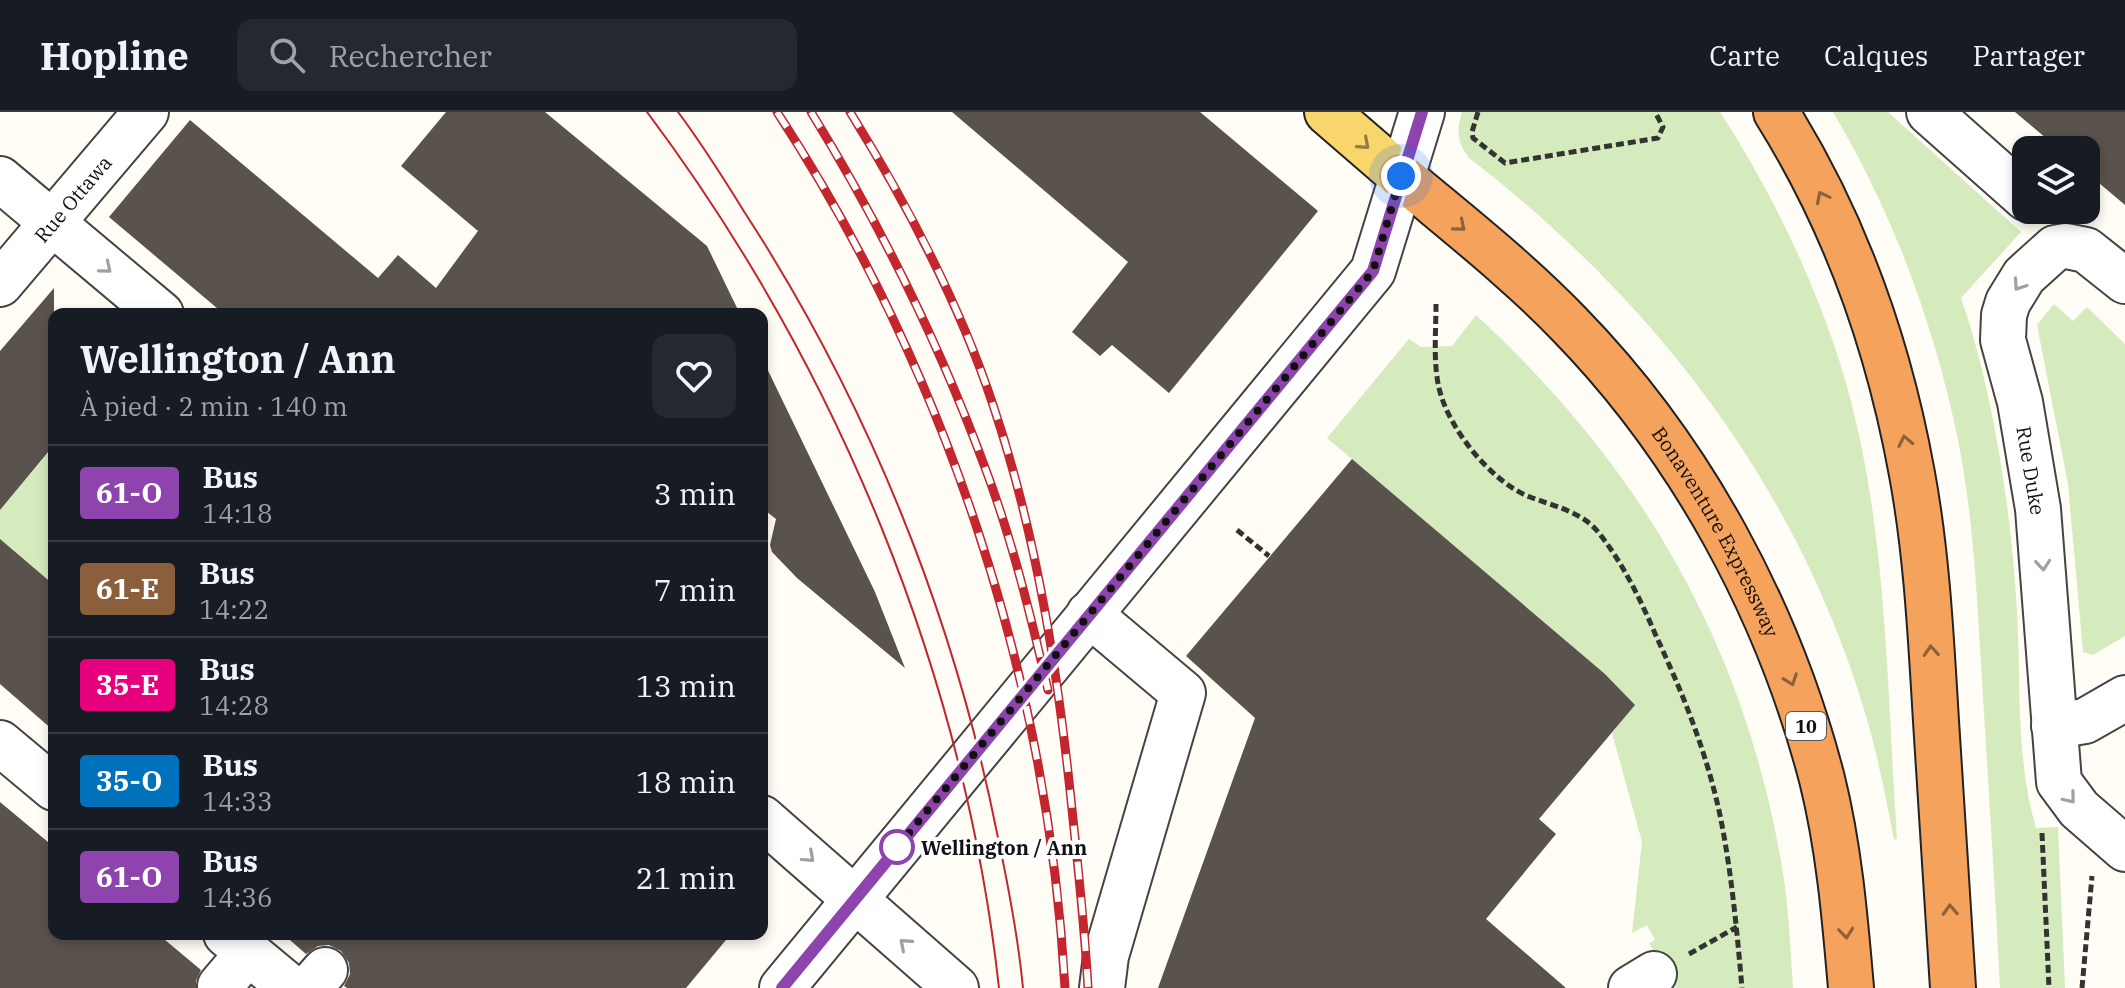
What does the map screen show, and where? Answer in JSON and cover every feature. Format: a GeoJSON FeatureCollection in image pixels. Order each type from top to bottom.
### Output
{"type":"FeatureCollection","features":[{"type":"Feature","properties":{"kind":"highway"},"geometry":{"type":"LineString","coordinates":[[1776,112],[1834,220],[1854,268],[1885,356],[1905,436],[1919,518],[1928,610],[1953,988]]}},
{"type":"Feature","properties":{"kind":"highway","name":"Bonaventure Expressway"},"geometry":{"type":"LineString","coordinates":[[1401,176],[1542,297],[1598,355],[1649,418],[1734,552],[1780,651],[1822,780],[1839,874],[1851,988]]}},
{"type":"Feature","properties":{"kind":"main road"},"geometry":{"type":"LineString","coordinates":[[1327,112],[1401,176]]}},
{"type":"Feature","properties":{"kind":"street","name":"Rue Ottawa"},"geometry":{"type":"LineString","coordinates":[[0,284],[146,112]]}},
{"type":"Feature","properties":{"kind":"street"},"geometry":{"type":"LineString","coordinates":[[782,988],[1373,271],[1422,112]]}},
{"type":"Feature","properties":{"kind":"street"},"geometry":{"type":"LineString","coordinates":[[1929,112],[2012,186]]}},
{"type":"Feature","properties":{"kind":"street"},"geometry":{"type":"LineString","coordinates":[[0,179],[154,308]]}},
{"type":"Feature","properties":{"kind":"street"},"geometry":{"type":"LineString","coordinates":[[2053,224],[2062,234],[2066,246],[2086,250],[2125,281]]}},
{"type":"Feature","properties":{"kind":"street","name":"Rue Duke"},"geometry":{"type":"LineString","coordinates":[[2066,246],[2046,254],[2024,276],[2008,302],[2002,326],[2038,509],[2059,782],[2070,800],[2119,844]]}},
{"type":"Feature","properties":{"kind":"street"},"geometry":{"type":"LineString","coordinates":[[1089,614],[1183,693],[1099,977]]}},
{"type":"Feature","properties":{"kind":"street"},"geometry":{"type":"LineString","coordinates":[[2054,726],[2085,721],[2125,698]]}},
{"type":"Feature","properties":{"kind":"street"},"geometry":{"type":"LineString","coordinates":[[7,762],[48,785]]}},
{"type":"Feature","properties":{"kind":"street"},"geometry":{"type":"LineString","coordinates":[[768,823],[956,988]]}},
{"type":"Feature","properties":{"kind":"path"},"geometry":{"type":"LineString","coordinates":[[1478,112],[1473,138],[1505,163],[1658,138],[1663,127],[1655,112]]}},
{"type":"Feature","properties":{"kind":"path"},"geometry":{"type":"LineString","coordinates":[[1436,304],[1439,388],[1459,433],[1493,472],[1511,486],[1526,496],[1580,516],[1601,534],[1643,605],[1682,692],[1720,818],[1737,927],[1742,988]]}},
{"type":"Feature","properties":{"kind":"path"},"geometry":{"type":"LineString","coordinates":[[1237,530],[1269,556]]}},
{"type":"Feature","properties":{"kind":"path"},"geometry":{"type":"LineString","coordinates":[[2042,828],[2049,988]]}},
{"type":"Feature","properties":{"kind":"path"},"geometry":{"type":"LineString","coordinates":[[2082,988],[2094,857],[2119,844]]}},
{"type":"Feature","properties":{"kind":"path"},"geometry":{"type":"LineString","coordinates":[[1657,972],[1737,927]]}},
{"type":"Feature","properties":{"kind":"green space"},"geometry":{"type":"Polygon","coordinates":[[[1462,112],[1720,112],[1738,141],[1773,202],[1803,265],[1829,330],[1856,421],[1868,479],[1882,599],[1897,838],[1894,840],[1866,716],[1837,632],[1802,553],[1760,477],[1712,406],[1659,338],[1600,274],[1537,214],[1469,158],[1459,136],[1462,112]]]}},
{"type":"Feature","properties":{"kind":"green space"},"geometry":{"type":"Polygon","coordinates":[[[1833,112],[1888,112],[2021,232],[1961,298],[1982,369],[2004,485],[2013,561],[2020,713],[2029,800],[2036,828],[2058,827],[2065,988],[2000,988],[1974,562],[1959,445],[1925,315],[1893,231],[1833,112]]]}},
{"type":"Feature","properties":{"kind":"green space"},"geometry":{"type":"Polygon","coordinates":[[[2054,304],[2073,321],[2087,307],[2125,344],[2125,636],[2093,655],[2083,652],[2068,484],[2037,325],[2054,304]]]}},
{"type":"Feature","properties":{"kind":"green space"},"geometry":{"type":"Polygon","coordinates":[[[1476,315],[1535,374],[1588,434],[1636,498],[1677,565],[1712,635],[1742,708],[1765,786],[1782,867],[1793,988],[1676,988],[1649,943],[1655,940],[1647,925],[1632,933],[1642,842],[1612,733],[1634,705],[1605,674],[1327,438],[1409,339],[1421,347],[1452,346],[1476,315]]]}},
{"type":"Feature","properties":{"kind":"green space"},"geometry":{"type":"Polygon","coordinates":[[[48,453],[48,581],[0,540],[0,510],[48,453]]]}},
{"type":"Feature","properties":{"kind":"building"},"geometry":{"type":"Polygon","coordinates":[[[446,112],[545,112],[707,246],[737,308],[217,308],[109,217],[190,120],[378,278],[398,255],[436,288],[478,231],[401,166],[446,112]]]}},
{"type":"Feature","properties":{"kind":"building"},"geometry":{"type":"Polygon","coordinates":[[[952,112],[1200,112],[1318,211],[1169,393],[1112,345],[1100,356],[1072,332],[1128,262],[952,112]]]}},
{"type":"Feature","properties":{"kind":"building"},"geometry":{"type":"Polygon","coordinates":[[[2015,112],[2125,112],[2125,205],[2100,184],[2100,136],[2043,136],[2015,112]]]}},
{"type":"Feature","properties":{"kind":"building"},"geometry":{"type":"Polygon","coordinates":[[[54,288],[54,308],[48,308],[48,452],[0,510],[0,351],[54,288]]]}},
{"type":"Feature","properties":{"kind":"building"},"geometry":{"type":"Polygon","coordinates":[[[768,370],[875,592],[905,668],[797,578],[772,552],[770,545],[776,519],[768,513],[768,370]]]}},
{"type":"Feature","properties":{"kind":"building"},"geometry":{"type":"Polygon","coordinates":[[[1352,459],[1605,674],[1635,705],[1539,819],[1556,834],[1486,919],[1566,988],[1158,988],[1255,718],[1186,656],[1352,459]]]}},
{"type":"Feature","properties":{"kind":"building"},"geometry":{"type":"Polygon","coordinates":[[[0,539],[48,580],[48,726],[0,684],[0,539]]]}},
{"type":"Feature","properties":{"kind":"building"},"geometry":{"type":"Polygon","coordinates":[[[0,802],[48,842],[48,940],[165,940],[201,970],[196,988],[0,988],[0,802]]]}},
{"type":"Feature","properties":{"kind":"building"},"geometry":{"type":"Polygon","coordinates":[[[290,940],[726,940],[686,988],[347,988],[344,986],[350,974],[349,963],[341,951],[329,945],[318,946],[306,954],[290,940]]]}},
{"type":"Feature","properties":{"kind":"tram line"},"geometry":{"type":"LineString","coordinates":[[647,112],[715,210],[777,312],[833,417],[881,527],[922,639],[956,754],[982,870],[999,988]]}},
{"type":"Feature","properties":{"kind":"tram line"},"geometry":{"type":"LineString","coordinates":[[678,112],[789,285],[830,358],[900,511],[930,590],[979,751],[1009,891],[1023,988]]}},
{"type":"Feature","properties":{"kind":"railway"},"geometry":{"type":"LineString","coordinates":[[777,112],[837,211],[891,315],[938,422],[978,531],[1011,643],[1037,757],[1055,872],[1065,988]]}},
{"type":"Feature","properties":{"kind":"railway"},"geometry":{"type":"LineString","coordinates":[[811,112],[885,243],[950,379],[996,499],[1048,690]]}},
{"type":"Feature","properties":{"kind":"railway"},"geometry":{"type":"LineString","coordinates":[[850,112],[892,182],[948,291],[993,405],[1023,507],[1045,610],[1061,714],[1088,988]]}},
{"type":"Feature","properties":{"kind":"bus line","name":"61-O"},"geometry":{"type":"LineString","coordinates":[[782,988],[1373,271],[1422,112]]}},
{"type":"Feature","properties":{"kind":"place","name":"Wellington / Ann"},"geometry":{"type":"Point","coordinates":[897,847]}},
{"type":"Feature","properties":{"kind":"route"},"geometry":{"type":"LineString","coordinates":[[897,847],[894,851],[1373,271],[1401,176]]}}]}
